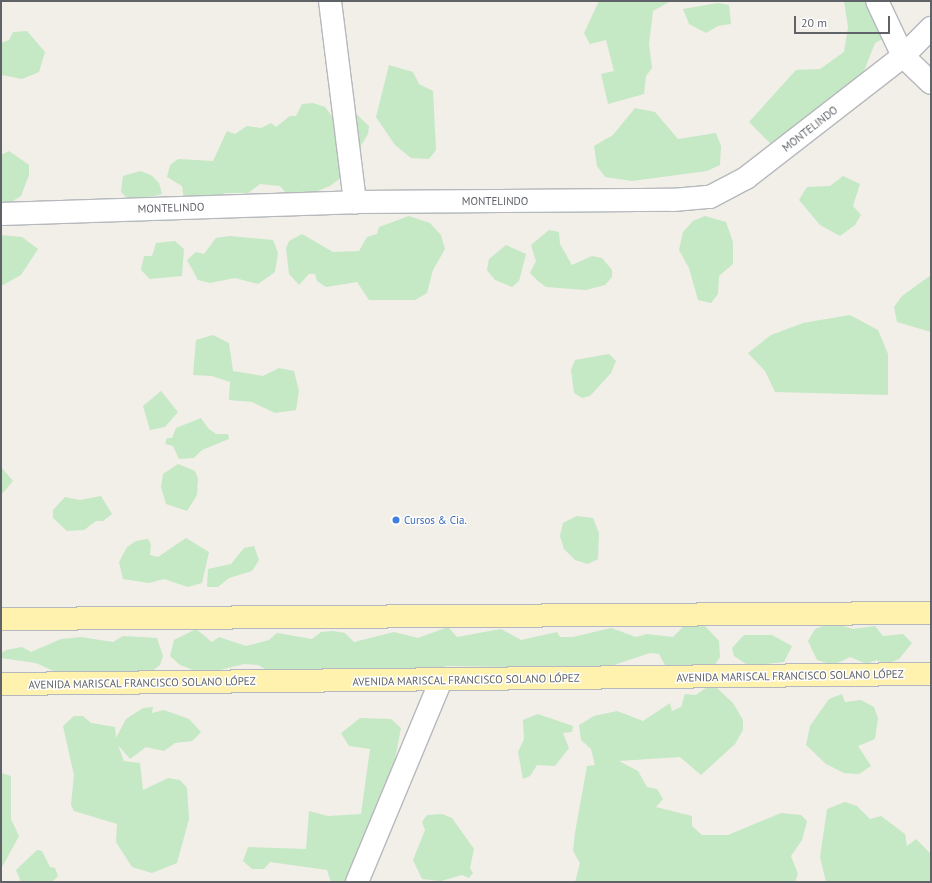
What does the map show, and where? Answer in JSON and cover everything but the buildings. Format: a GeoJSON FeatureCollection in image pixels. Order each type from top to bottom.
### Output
{"type":"FeatureCollection","features":[{"type":"Feature","properties":{"kind":"main road"},"geometry":{"type":"LineString","coordinates":[[1,619],[931,613]]}},
{"type":"Feature","properties":{"kind":"main road","name":"AVENIDA MARISCAL FRANCISCO SOLANO LÓPEZ"},"geometry":{"type":"LineString","coordinates":[[1,684],[931,674]]}},
{"type":"Feature","properties":{"kind":"street"},"geometry":{"type":"LineString","coordinates":[[330,1],[355,202]]}},
{"type":"Feature","properties":{"kind":"street"},"geometry":{"type":"LineString","coordinates":[[877,1],[904,56],[931,83]]}},
{"type":"Feature","properties":{"kind":"street","name":"MONTELINDO"},"geometry":{"type":"LineString","coordinates":[[1,214],[355,202],[674,200],[710,197],[746,178],[904,56],[931,28]]}},
{"type":"Feature","properties":{"kind":"street"},"geometry":{"type":"LineString","coordinates":[[357,882],[441,680]]}},
{"type":"Feature","properties":{"kind":"green space"},"geometry":{"type":"Polygon","coordinates":[[[599,1],[671,1],[653,11],[649,44],[652,68],[646,76],[644,94],[608,104],[601,74],[614,71],[606,40],[590,44],[584,33],[599,1]]]}},
{"type":"Feature","properties":{"kind":"green space"},"geometry":{"type":"Polygon","coordinates":[[[844,1],[865,1],[888,36],[875,43],[860,81],[775,148],[749,122],[796,70],[820,69],[844,52],[848,27],[844,1]]]}},
{"type":"Feature","properties":{"kind":"green space"},"geometry":{"type":"Polygon","coordinates":[[[718,3],[729,5],[731,24],[718,26],[706,33],[689,24],[683,9],[718,3]]]}},
{"type":"Feature","properties":{"kind":"green space"},"geometry":{"type":"Polygon","coordinates":[[[27,31],[45,52],[39,72],[22,79],[2,75],[1,43],[9,40],[13,32],[27,31]]]}},
{"type":"Feature","properties":{"kind":"green space"},"geometry":{"type":"Polygon","coordinates":[[[389,65],[413,72],[419,84],[433,91],[436,150],[429,159],[411,158],[395,145],[376,117],[389,65]]]}},
{"type":"Feature","properties":{"kind":"green space"},"geometry":{"type":"Polygon","coordinates":[[[313,103],[325,107],[331,115],[336,110],[352,110],[369,126],[368,134],[342,177],[330,186],[293,201],[280,186],[260,184],[248,193],[224,193],[217,201],[184,200],[182,186],[167,177],[170,165],[178,159],[213,161],[227,131],[235,134],[247,126],[261,128],[271,123],[276,127],[290,116],[296,116],[302,104],[313,103]]]}},
{"type":"Feature","properties":{"kind":"green space"},"geometry":{"type":"Polygon","coordinates":[[[635,108],[655,112],[678,139],[716,133],[721,146],[720,165],[707,171],[632,181],[605,177],[597,166],[594,146],[613,135],[635,108]]]}},
{"type":"Feature","properties":{"kind":"green space"},"geometry":{"type":"Polygon","coordinates":[[[9,151],[29,165],[29,175],[21,196],[1,208],[1,155],[9,151]]]}},
{"type":"Feature","properties":{"kind":"green space"},"geometry":{"type":"Polygon","coordinates":[[[140,171],[151,175],[159,183],[162,194],[131,202],[121,192],[123,176],[140,171]]]}},
{"type":"Feature","properties":{"kind":"green space"},"geometry":{"type":"Polygon","coordinates":[[[843,176],[860,184],[853,206],[861,215],[855,225],[840,236],[820,225],[799,200],[807,187],[830,186],[843,176]]]}},
{"type":"Feature","properties":{"kind":"green space"},"geometry":{"type":"Polygon","coordinates":[[[409,216],[430,223],[441,235],[445,249],[433,270],[427,293],[415,300],[369,300],[357,282],[326,287],[317,281],[315,274],[309,274],[299,285],[289,274],[286,248],[289,241],[302,234],[333,252],[359,251],[367,237],[377,234],[379,227],[409,216]]]}},
{"type":"Feature","properties":{"kind":"green space"},"geometry":{"type":"Polygon","coordinates":[[[705,216],[726,222],[733,242],[733,264],[719,276],[718,294],[711,303],[698,300],[689,268],[679,250],[683,232],[693,221],[705,216]]]}},
{"type":"Feature","properties":{"kind":"green space"},"geometry":{"type":"Polygon","coordinates":[[[549,230],[559,232],[560,244],[572,265],[592,256],[602,258],[612,270],[612,277],[605,285],[586,290],[546,287],[530,273],[536,261],[531,245],[549,230]]]}},
{"type":"Feature","properties":{"kind":"green space"},"geometry":{"type":"Polygon","coordinates":[[[1,235],[22,237],[38,249],[21,275],[1,286],[1,235]]]}},
{"type":"Feature","properties":{"kind":"green space"},"geometry":{"type":"Polygon","coordinates":[[[230,236],[273,240],[278,253],[275,272],[258,284],[235,278],[210,283],[198,280],[187,260],[196,252],[204,254],[216,238],[230,236]]]}},
{"type":"Feature","properties":{"kind":"green space"},"geometry":{"type":"Polygon","coordinates":[[[175,241],[184,249],[182,276],[150,279],[141,270],[144,256],[152,256],[156,243],[175,241]]]}},
{"type":"Feature","properties":{"kind":"green space"},"geometry":{"type":"Polygon","coordinates":[[[506,245],[526,254],[519,281],[512,287],[495,280],[487,270],[489,259],[506,245]]]}},
{"type":"Feature","properties":{"kind":"green space"},"geometry":{"type":"Polygon","coordinates":[[[931,275],[931,332],[897,322],[894,307],[902,296],[931,275]]]}},
{"type":"Feature","properties":{"kind":"green space"},"geometry":{"type":"Polygon","coordinates":[[[850,315],[878,330],[888,354],[888,395],[775,392],[765,371],[748,353],[771,335],[803,323],[850,315]]]}},
{"type":"Feature","properties":{"kind":"green space"},"geometry":{"type":"Polygon","coordinates":[[[213,335],[229,343],[233,371],[263,376],[279,368],[294,371],[299,391],[296,410],[275,413],[252,402],[229,400],[230,382],[212,376],[193,375],[196,340],[213,335]]]}},
{"type":"Feature","properties":{"kind":"green space"},"geometry":{"type":"Polygon","coordinates":[[[609,354],[616,361],[611,373],[590,396],[582,398],[574,393],[571,370],[575,360],[609,354]]]}},
{"type":"Feature","properties":{"kind":"green space"},"geometry":{"type":"Polygon","coordinates":[[[161,391],[178,412],[165,427],[150,430],[143,406],[161,391]]]}},
{"type":"Feature","properties":{"kind":"green space"},"geometry":{"type":"Polygon","coordinates":[[[201,418],[208,428],[216,434],[228,434],[229,439],[202,450],[194,458],[179,459],[173,446],[165,444],[167,438],[172,438],[176,428],[201,418]]]}},
{"type":"Feature","properties":{"kind":"green space"},"geometry":{"type":"Polygon","coordinates":[[[178,464],[195,471],[198,479],[197,495],[187,511],[166,504],[161,487],[163,474],[178,464]]]}},
{"type":"Feature","properties":{"kind":"green space"},"geometry":{"type":"Polygon","coordinates":[[[1,467],[13,481],[1,495],[1,467]]]}},
{"type":"Feature","properties":{"kind":"green space"},"geometry":{"type":"Polygon","coordinates":[[[101,496],[112,514],[103,521],[96,521],[84,530],[67,531],[53,518],[53,510],[65,497],[80,500],[101,496]]]}},
{"type":"Feature","properties":{"kind":"green space"},"geometry":{"type":"Polygon","coordinates":[[[577,516],[593,518],[599,533],[598,559],[588,564],[575,560],[564,549],[560,536],[563,523],[577,516]]]}},
{"type":"Feature","properties":{"kind":"green space"},"geometry":{"type":"Polygon","coordinates":[[[186,538],[209,552],[202,583],[188,587],[164,579],[149,583],[123,579],[119,562],[127,547],[136,541],[148,539],[151,544],[150,555],[158,557],[186,538]]]}},
{"type":"Feature","properties":{"kind":"green space"},"geometry":{"type":"Polygon","coordinates":[[[254,546],[259,560],[252,571],[229,578],[218,587],[207,587],[208,569],[231,564],[244,548],[254,546]]]}},
{"type":"Feature","properties":{"kind":"green space"},"geometry":{"type":"Polygon","coordinates":[[[690,620],[704,625],[719,641],[720,657],[714,666],[666,667],[659,654],[650,653],[611,666],[581,668],[447,666],[432,670],[276,675],[258,665],[244,664],[204,674],[180,665],[170,656],[174,640],[196,629],[212,642],[219,637],[246,646],[269,640],[277,633],[312,639],[321,632],[333,631],[345,633],[354,642],[394,632],[418,638],[448,627],[457,637],[501,629],[521,640],[557,632],[560,637],[573,637],[611,628],[636,637],[647,634],[673,637],[690,620]]]}},
{"type":"Feature","properties":{"kind":"green space"},"geometry":{"type":"Polygon","coordinates":[[[832,623],[853,629],[875,626],[883,636],[903,634],[912,643],[899,659],[886,664],[876,660],[867,664],[850,657],[833,665],[817,660],[808,641],[815,629],[832,623]]]}},
{"type":"Feature","properties":{"kind":"green space"},"geometry":{"type":"Polygon","coordinates":[[[744,635],[772,635],[792,646],[784,662],[749,666],[734,656],[732,648],[744,635]]]}},
{"type":"Feature","properties":{"kind":"green space"},"geometry":{"type":"Polygon","coordinates":[[[123,636],[157,638],[163,656],[160,665],[147,675],[60,674],[36,663],[1,658],[1,653],[6,650],[22,647],[31,652],[61,639],[81,637],[113,642],[123,636]]]}},
{"type":"Feature","properties":{"kind":"green space"},"geometry":{"type":"Polygon","coordinates":[[[707,687],[717,688],[733,703],[743,720],[743,730],[735,744],[701,775],[680,757],[619,761],[638,771],[647,787],[657,789],[663,799],[656,807],[692,816],[692,826],[702,835],[728,835],[781,813],[801,815],[807,821],[802,840],[791,856],[798,874],[795,882],[575,882],[580,863],[573,851],[575,833],[587,766],[595,765],[591,749],[581,740],[579,725],[594,716],[617,711],[643,721],[670,703],[672,711],[681,707],[685,694],[696,695],[707,687]]]}},
{"type":"Feature","properties":{"kind":"green space"},"geometry":{"type":"Polygon","coordinates":[[[842,694],[845,702],[861,700],[874,707],[878,718],[875,739],[858,746],[871,766],[859,774],[844,773],[826,764],[806,745],[810,726],[829,699],[842,694]]]}},
{"type":"Feature","properties":{"kind":"green space"},"geometry":{"type":"Polygon","coordinates":[[[153,707],[152,713],[164,710],[189,719],[201,732],[192,741],[175,743],[164,751],[146,747],[130,759],[118,745],[124,761],[140,763],[143,790],[168,778],[180,780],[187,788],[189,819],[177,863],[152,873],[132,867],[116,842],[117,824],[74,811],[71,805],[74,775],[63,726],[74,716],[83,716],[91,723],[115,727],[116,738],[126,719],[143,708],[153,707]]]}},
{"type":"Feature","properties":{"kind":"green space"},"geometry":{"type":"Polygon","coordinates":[[[538,714],[573,726],[572,732],[563,733],[569,748],[555,766],[537,765],[530,776],[523,779],[518,752],[524,739],[523,720],[538,714]]]}},
{"type":"Feature","properties":{"kind":"green space"},"geometry":{"type":"Polygon","coordinates":[[[360,718],[391,719],[401,728],[395,759],[399,764],[385,782],[351,882],[331,882],[327,870],[270,862],[264,869],[252,869],[243,861],[248,847],[306,849],[309,811],[328,816],[361,814],[370,749],[349,746],[341,733],[360,718]]]}},
{"type":"Feature","properties":{"kind":"green space"},"geometry":{"type":"Polygon","coordinates":[[[1,773],[11,776],[11,819],[19,836],[1,869],[1,773]]]}},
{"type":"Feature","properties":{"kind":"green space"},"geometry":{"type":"Polygon","coordinates":[[[845,802],[857,806],[870,819],[881,816],[905,834],[907,846],[916,839],[931,854],[931,882],[826,882],[820,857],[827,809],[845,802]]]}},
{"type":"Feature","properties":{"kind":"green space"},"geometry":{"type":"Polygon","coordinates":[[[442,814],[452,818],[474,849],[470,868],[473,873],[469,878],[462,875],[441,881],[422,879],[413,860],[425,830],[422,822],[427,815],[442,814]]]}},
{"type":"Feature","properties":{"kind":"green space"},"geometry":{"type":"Polygon","coordinates":[[[37,850],[42,851],[50,867],[55,868],[58,876],[52,882],[21,882],[16,870],[37,850]]]}},
{"type":"Feature","properties":{"kind":"place","name":"Cursos & Cia."},"geometry":{"type":"Point","coordinates":[396,520]}}]}
